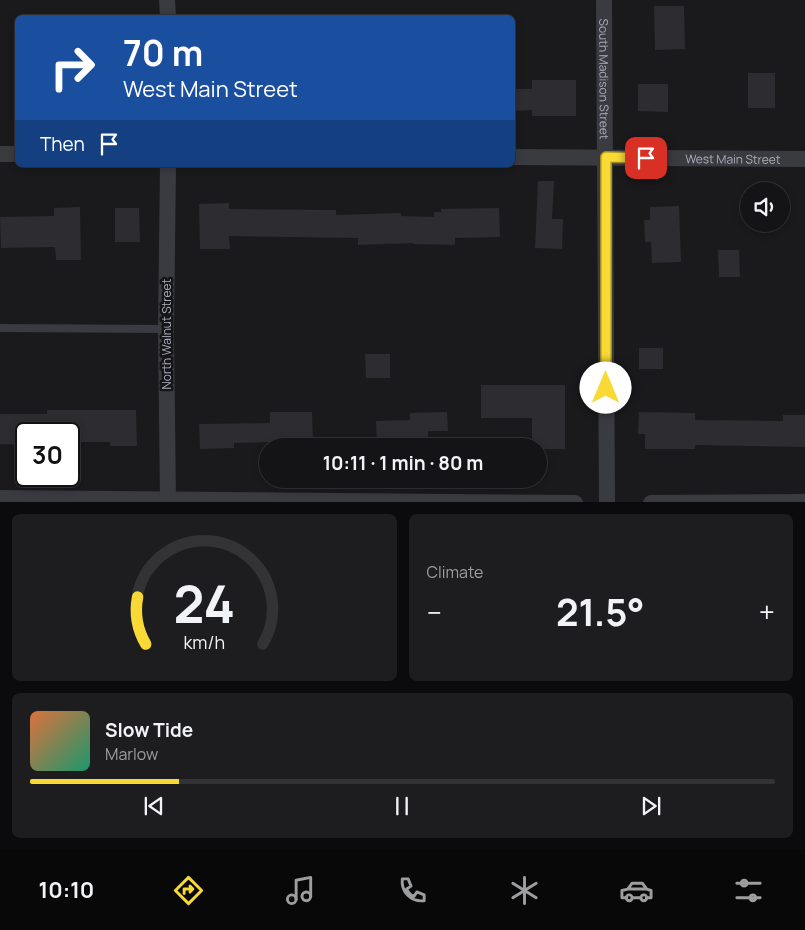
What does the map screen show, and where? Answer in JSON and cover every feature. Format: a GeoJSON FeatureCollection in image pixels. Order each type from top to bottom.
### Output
{"type":"FeatureCollection","features":[{"type":"Feature","properties":{"kind":"street"},"geometry":{"type":"LineString","coordinates":[[168,0],[168,15]]}},
{"type":"Feature","properties":{"kind":"street","name":"South Madison Street"},"geometry":{"type":"LineString","coordinates":[[604,0],[607,502]]}},
{"type":"Feature","properties":{"kind":"street"},"geometry":{"type":"LineString","coordinates":[[0,154],[15,154]]}},
{"type":"Feature","properties":{"kind":"street","name":"West Main Street"},"geometry":{"type":"LineString","coordinates":[[515,157],[805,159]]}},
{"type":"Feature","properties":{"kind":"street","name":"North Walnut Street"},"geometry":{"type":"LineString","coordinates":[[168,167],[166,329],[168,501]]}},
{"type":"Feature","properties":{"kind":"street"},"geometry":{"type":"LineString","coordinates":[[0,498],[168,501],[575,502]]}},
{"type":"Feature","properties":{"kind":"street"},"geometry":{"type":"LineString","coordinates":[[651,502],[805,502]]}},
{"type":"Feature","properties":{"kind":"lane"},"geometry":{"type":"LineString","coordinates":[[0,328],[166,329]]}},
{"type":"Feature","properties":{"kind":"building"},"geometry":{"type":"Polygon","coordinates":[[[654,6],[684,6],[685,49],[655,50],[654,6]]]}},
{"type":"Feature","properties":{"kind":"building"},"geometry":{"type":"Polygon","coordinates":[[[748,73],[775,73],[775,108],[748,108],[748,73]]]}},
{"type":"Feature","properties":{"kind":"building"},"geometry":{"type":"Polygon","coordinates":[[[532,80],[576,80],[576,116],[532,116],[532,110],[515,111],[515,89],[532,89],[532,80]]]}},
{"type":"Feature","properties":{"kind":"building"},"geometry":{"type":"Polygon","coordinates":[[[638,84],[668,84],[668,112],[638,111],[638,84]]]}},
{"type":"Feature","properties":{"kind":"building"},"geometry":{"type":"Polygon","coordinates":[[[538,181],[554,181],[552,219],[563,219],[562,249],[535,248],[538,181]]]}},
{"type":"Feature","properties":{"kind":"building"},"geometry":{"type":"Polygon","coordinates":[[[229,203],[229,209],[336,210],[336,215],[401,213],[401,216],[434,217],[434,212],[441,212],[441,209],[499,208],[500,237],[455,238],[455,245],[413,243],[358,245],[358,238],[229,236],[230,249],[200,249],[199,204],[229,203]]]}},
{"type":"Feature","properties":{"kind":"building"},"geometry":{"type":"Polygon","coordinates":[[[679,206],[681,262],[652,263],[651,242],[645,242],[644,220],[650,220],[650,207],[679,206]]]}},
{"type":"Feature","properties":{"kind":"building"},"geometry":{"type":"Polygon","coordinates":[[[80,207],[81,260],[56,260],[55,247],[1,248],[0,217],[54,216],[54,208],[80,207]]]}},
{"type":"Feature","properties":{"kind":"building"},"geometry":{"type":"Polygon","coordinates":[[[115,208],[139,208],[140,242],[115,242],[115,208]]]}},
{"type":"Feature","properties":{"kind":"building"},"geometry":{"type":"Polygon","coordinates":[[[718,250],[739,250],[740,277],[719,277],[718,250]]]}},
{"type":"Feature","properties":{"kind":"building"},"geometry":{"type":"Polygon","coordinates":[[[639,348],[663,348],[663,369],[639,369],[639,348]]]}},
{"type":"Feature","properties":{"kind":"building"},"geometry":{"type":"Polygon","coordinates":[[[365,354],[390,354],[390,378],[366,378],[365,354]]]}},
{"type":"Feature","properties":{"kind":"building"},"geometry":{"type":"Polygon","coordinates":[[[481,385],[565,385],[565,449],[547,449],[547,438],[532,438],[532,418],[481,418],[481,385]]]}},
{"type":"Feature","properties":{"kind":"building"},"geometry":{"type":"Polygon","coordinates":[[[47,410],[136,410],[137,446],[110,446],[110,442],[80,442],[80,422],[15,422],[15,445],[0,444],[0,414],[47,414],[47,410]]]}},
{"type":"Feature","properties":{"kind":"building"},"geometry":{"type":"Polygon","coordinates":[[[270,412],[312,412],[313,438],[259,438],[259,442],[234,443],[234,448],[200,449],[199,424],[270,423],[270,412]]]}},
{"type":"Feature","properties":{"kind":"building"},"geometry":{"type":"Polygon","coordinates":[[[447,412],[448,431],[428,431],[428,438],[377,438],[376,421],[410,420],[410,413],[447,412]]]}},
{"type":"Feature","properties":{"kind":"building"},"geometry":{"type":"Polygon","coordinates":[[[639,412],[695,413],[695,420],[783,421],[783,415],[805,415],[805,447],[695,445],[695,449],[645,449],[645,434],[638,434],[639,412]]]}},
{"type":"Feature","properties":{"kind":"route"},"geometry":{"type":"LineString","coordinates":[[606,388],[606,157],[646,158]]}}]}
